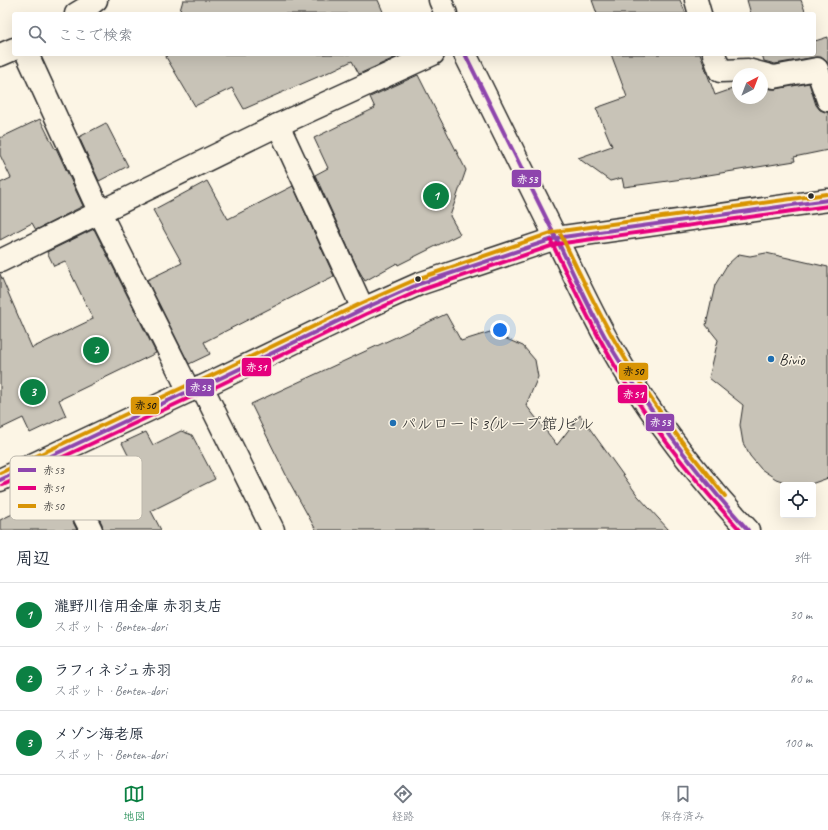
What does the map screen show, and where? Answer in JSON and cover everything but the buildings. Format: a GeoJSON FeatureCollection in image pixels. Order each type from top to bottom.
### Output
{"type":"FeatureCollection","features":[{"type":"Feature","properties":{"kind":"street"},"geometry":{"type":"LineString","coordinates":[[79,12],[96,0]]}},
{"type":"Feature","properties":{"kind":"street"},"geometry":{"type":"LineString","coordinates":[[440,0],[445,12]]}},
{"type":"Feature","properties":{"kind":"street"},"geometry":{"type":"LineString","coordinates":[[696,0],[699,12]]}},
{"type":"Feature","properties":{"kind":"street"},"geometry":{"type":"LineString","coordinates":[[0,55],[12,50]]}},
{"type":"Feature","properties":{"kind":"street"},"geometry":{"type":"LineString","coordinates":[[28,56],[100,212],[273,530]]}},
{"type":"Feature","properties":{"kind":"street"},"geometry":{"type":"LineString","coordinates":[[0,261],[278,125],[429,56]]}},
{"type":"Feature","properties":{"kind":"street"},"geometry":{"type":"LineString","coordinates":[[465,56],[594,316],[623,368],[651,411],[696,470],[720,500],[748,530]]}},
{"type":"Feature","properties":{"kind":"street"},"geometry":{"type":"LineString","coordinates":[[715,56],[720,71],[748,70],[774,77],[817,69],[828,100]]}},
{"type":"Feature","properties":{"kind":"street"},"geometry":{"type":"LineString","coordinates":[[278,125],[363,309]]}},
{"type":"Feature","properties":{"kind":"street"},"geometry":{"type":"LineString","coordinates":[[54,455],[419,284],[556,238],[828,200]]}},
{"type":"Feature","properties":{"kind":"street"},"geometry":{"type":"LineString","coordinates":[[0,480],[10,475]]}},
{"type":"Feature","properties":{"kind":"street"},"geometry":{"type":"LineString","coordinates":[[86,520],[91,530]]}},
{"type":"Feature","properties":{"kind":"transit line","name":"赤53"},"geometry":{"type":"LineString","coordinates":[[466,56],[591,311],[612,349],[643,397],[676,443],[729,509],[748,530]]}},
{"type":"Feature","properties":{"kind":"transit line","name":"赤50"},"geometry":{"type":"LineString","coordinates":[[36,456],[186,386],[200,381],[360,304],[417,279],[554,232],[827,194]]}},
{"type":"Feature","properties":{"kind":"transit line","name":"赤53"},"geometry":{"type":"LineString","coordinates":[[51,456],[189,391],[202,387],[363,309],[419,284],[556,238],[828,200]]}},
{"type":"Feature","properties":{"kind":"transit line","name":"赤51"},"geometry":{"type":"LineString","coordinates":[[65,456],[191,397],[205,392],[366,314],[421,290],[557,244],[828,206]]}},
{"type":"Feature","properties":{"kind":"transit line","name":"赤50"},"geometry":{"type":"LineString","coordinates":[[561,235],[602,318],[629,365],[668,422],[725,496]]}},
{"type":"Feature","properties":{"kind":"transit line","name":"赤51"},"geometry":{"type":"LineString","coordinates":[[551,241],[602,343],[634,396],[677,456],[740,530]]}},
{"type":"Feature","properties":{"kind":"transit line","name":"赤50"},"geometry":{"type":"LineString","coordinates":[[0,473],[10,468]]}},
{"type":"Feature","properties":{"kind":"transit line","name":"赤53"},"geometry":{"type":"LineString","coordinates":[[0,480],[10,475]]}},
{"type":"Feature","properties":{"kind":"transit line","name":"赤51"},"geometry":{"type":"LineString","coordinates":[[3,485],[10,482]]}},
{"type":"Feature","properties":{"kind":"place","name":"瀧野川信用金庫 赤羽支店"},"geometry":{"type":"Point","coordinates":[436,196]}},
{"type":"Feature","properties":{"kind":"place","name":"ラフィネジュ赤羽"},"geometry":{"type":"Point","coordinates":[96,350]}},
{"type":"Feature","properties":{"kind":"place","name":"Bivio"},"geometry":{"type":"Point","coordinates":[771,359]}},
{"type":"Feature","properties":{"kind":"place","name":"メゾン海老原"},"geometry":{"type":"Point","coordinates":[33,392]}},
{"type":"Feature","properties":{"kind":"place","name":"パルロード3(ループ館)ビル"},"geometry":{"type":"Point","coordinates":[393,423]}}]}
